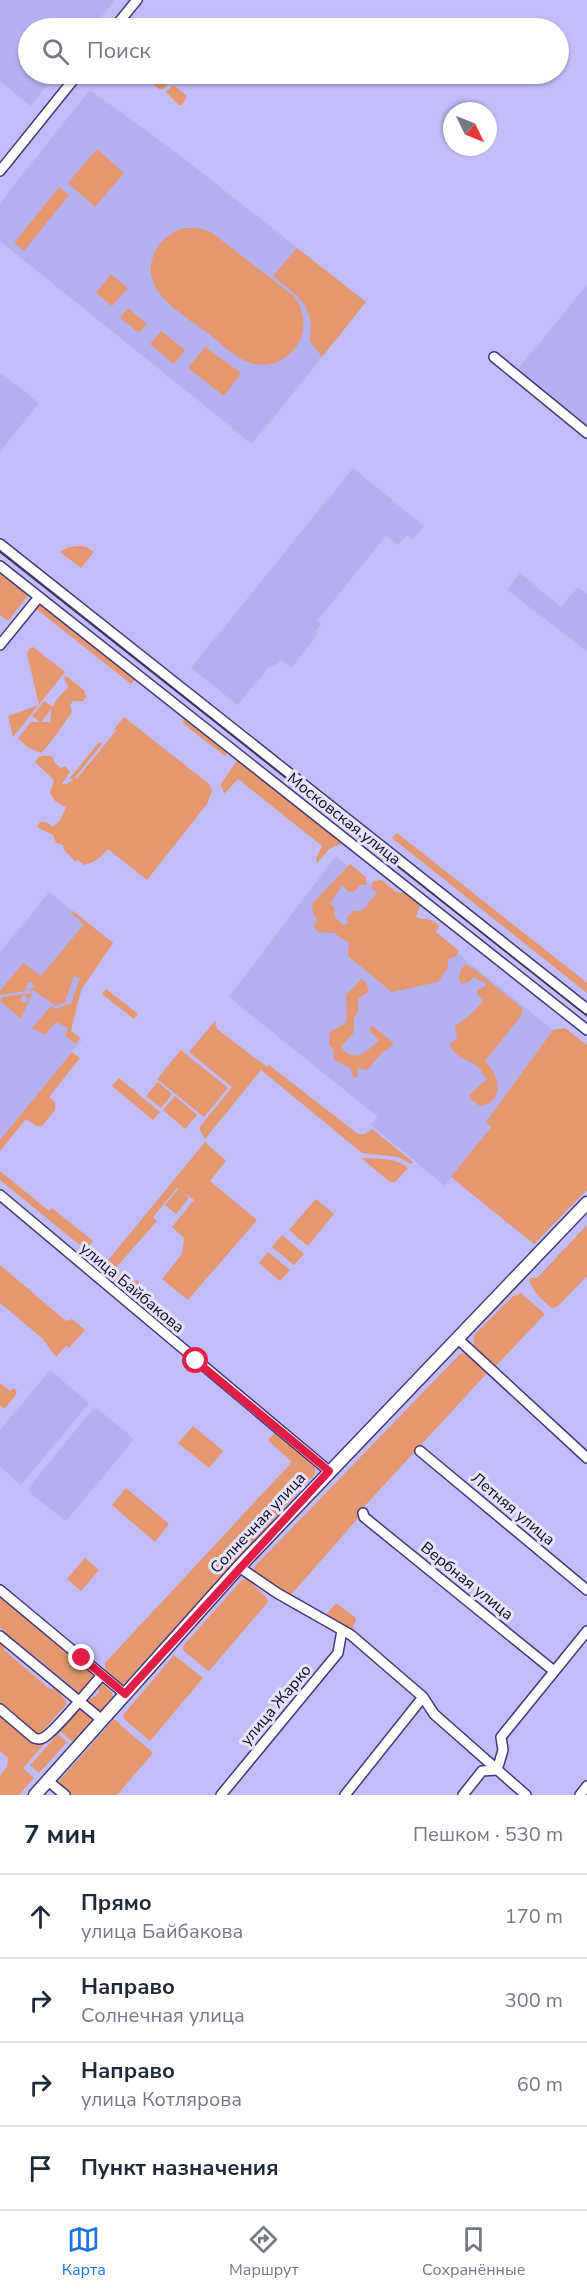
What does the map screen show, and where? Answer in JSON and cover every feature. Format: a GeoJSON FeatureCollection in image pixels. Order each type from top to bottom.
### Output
{"type":"FeatureCollection","features":[{"type":"Feature","properties":{"kind":"main road","name":"Солнечная улица"},"geometry":{"type":"LineString","coordinates":[[35,1795],[239,1567],[587,1203]]}},
{"type":"Feature","properties":{"kind":"street"},"geometry":{"type":"LineString","coordinates":[[122,18],[137,0]]}},
{"type":"Feature","properties":{"kind":"street"},"geometry":{"type":"LineString","coordinates":[[0,171],[70,84]]}},
{"type":"Feature","properties":{"kind":"street"},"geometry":{"type":"LineString","coordinates":[[494,357],[587,434]]}},
{"type":"Feature","properties":{"kind":"street"},"geometry":{"type":"LineString","coordinates":[[0,559],[2,547]]}},
{"type":"Feature","properties":{"kind":"street","name":"Московская улица"},"geometry":{"type":"LineString","coordinates":[[2,547],[586,1008]]}},
{"type":"Feature","properties":{"kind":"street","name":"Московская улица"},"geometry":{"type":"LineString","coordinates":[[0,566],[587,1030]]}},
{"type":"Feature","properties":{"kind":"street"},"geometry":{"type":"LineString","coordinates":[[0,645],[39,597]]}},
{"type":"Feature","properties":{"kind":"street"},"geometry":{"type":"LineString","coordinates":[[72,622],[83,609]]}},
{"type":"Feature","properties":{"kind":"street"},"geometry":{"type":"LineString","coordinates":[[82,630],[93,617]]}},
{"type":"Feature","properties":{"kind":"street"},"geometry":{"type":"LineString","coordinates":[[230,748],[240,735]]}},
{"type":"Feature","properties":{"kind":"street"},"geometry":{"type":"LineString","coordinates":[[240,756],[250,742]]}},
{"type":"Feature","properties":{"kind":"street"},"geometry":{"type":"LineString","coordinates":[[564,1012],[575,999]]}},
{"type":"Feature","properties":{"kind":"street"},"geometry":{"type":"LineString","coordinates":[[575,1021],[586,1008]]}},
{"type":"Feature","properties":{"kind":"street","name":"улица Байбакова"},"geometry":{"type":"LineString","coordinates":[[0,1195],[329,1471]]}},
{"type":"Feature","properties":{"kind":"street"},"geometry":{"type":"LineString","coordinates":[[458,1339],[587,1458]]}},
{"type":"Feature","properties":{"kind":"street","name":"Летняя улица"},"geometry":{"type":"LineString","coordinates":[[420,1451],[587,1590]]}},
{"type":"Feature","properties":{"kind":"street","name":"Вербная улица"},"geometry":{"type":"LineString","coordinates":[[363,1513],[364,1517],[554,1671]]}},
{"type":"Feature","properties":{"kind":"street"},"geometry":{"type":"LineString","coordinates":[[239,1567],[277,1593],[342,1630],[423,1697],[434,1714],[526,1795]]}},
{"type":"Feature","properties":{"kind":"street"},"geometry":{"type":"LineString","coordinates":[[0,1590],[125,1694]]}},
{"type":"Feature","properties":{"kind":"street","name":"улица Жарко"},"geometry":{"type":"LineString","coordinates":[[221,1795],[338,1653],[342,1630]]}},
{"type":"Feature","properties":{"kind":"street"},"geometry":{"type":"LineString","coordinates":[[497,1770],[503,1750],[501,1737],[587,1631]]}},
{"type":"Feature","properties":{"kind":"street"},"geometry":{"type":"LineString","coordinates":[[0,1636],[102,1720]]}},
{"type":"Feature","properties":{"kind":"street"},"geometry":{"type":"LineString","coordinates":[[0,1709],[34,1738],[40,1739],[45,1737],[102,1675]]}},
{"type":"Feature","properties":{"kind":"street"},"geometry":{"type":"LineString","coordinates":[[345,1795],[423,1697]]}},
{"type":"Feature","properties":{"kind":"street"},"geometry":{"type":"LineString","coordinates":[[463,1795],[482,1771],[497,1770]]}},
{"type":"Feature","properties":{"kind":"street"},"geometry":{"type":"LineString","coordinates":[[48,1781],[65,1795]]}},
{"type":"Feature","properties":{"kind":"street"},"geometry":{"type":"LineString","coordinates":[[580,1795],[587,1786]]}},
{"type":"Feature","properties":{"kind":"shaded area"},"geometry":{"type":"Polygon","coordinates":[[[0,0],[115,0],[100,18],[18,18],[18,84],[48,84],[31,106],[0,81],[0,0]]]}},
{"type":"Feature","properties":{"kind":"shaded area"},"geometry":{"type":"Polygon","coordinates":[[[153,84],[167,84],[163,89],[153,84]]]}},
{"type":"Feature","properties":{"kind":"shaded area"},"geometry":{"type":"Polygon","coordinates":[[[172,86],[187,96],[182,105],[179,105],[166,92],[172,86]]]}},
{"type":"Feature","properties":{"kind":"shaded area"},"geometry":{"type":"Polygon","coordinates":[[[90,90],[177,153],[366,302],[252,444],[0,241],[0,203],[90,90]]]}},
{"type":"Feature","properties":{"kind":"shaded area"},"geometry":{"type":"Polygon","coordinates":[[[97,149],[124,173],[95,207],[68,183],[97,149]]]}},
{"type":"Feature","properties":{"kind":"shaded area"},"geometry":{"type":"Polygon","coordinates":[[[59,187],[69,195],[24,251],[14,243],[59,187]]]}},
{"type":"Feature","properties":{"kind":"shaded area"},"geometry":{"type":"Polygon","coordinates":[[[184,228],[198,228],[211,232],[294,296],[302,312],[303,329],[297,346],[282,360],[262,365],[243,360],[177,310],[158,291],[152,280],[151,268],[154,254],[166,238],[184,228]]]}},
{"type":"Feature","properties":{"kind":"shaded area"},"geometry":{"type":"Polygon","coordinates":[[[297,248],[366,302],[322,357],[310,341],[310,318],[303,302],[273,276],[297,248]]]}},
{"type":"Feature","properties":{"kind":"shaded area"},"geometry":{"type":"Polygon","coordinates":[[[111,274],[128,288],[112,306],[96,293],[111,274]]]}},
{"type":"Feature","properties":{"kind":"shaded area"},"geometry":{"type":"Polygon","coordinates":[[[587,285],[587,428],[517,370],[587,285]]]}},
{"type":"Feature","properties":{"kind":"shaded area"},"geometry":{"type":"Polygon","coordinates":[[[128,308],[147,324],[139,333],[120,318],[128,308]]]}},
{"type":"Feature","properties":{"kind":"shaded area"},"geometry":{"type":"Polygon","coordinates":[[[161,331],[185,350],[174,364],[150,344],[161,331]]]}},
{"type":"Feature","properties":{"kind":"shaded area"},"geometry":{"type":"Polygon","coordinates":[[[205,347],[241,373],[224,396],[188,368],[205,347]]]}},
{"type":"Feature","properties":{"kind":"shaded area"},"geometry":{"type":"Polygon","coordinates":[[[0,374],[39,403],[0,451],[0,374]]]}},
{"type":"Feature","properties":{"kind":"shaded area"},"geometry":{"type":"Polygon","coordinates":[[[353,468],[424,526],[413,540],[407,535],[398,545],[386,536],[317,621],[321,624],[315,631],[318,634],[291,668],[281,660],[275,666],[268,668],[238,705],[191,668],[353,468]]]}},
{"type":"Feature","properties":{"kind":"shaded area"},"geometry":{"type":"Polygon","coordinates":[[[69,547],[87,547],[94,552],[81,568],[60,552],[69,547]]]}},
{"type":"Feature","properties":{"kind":"shaded area"},"geometry":{"type":"Polygon","coordinates":[[[0,569],[30,593],[8,621],[0,615],[0,569]]]}},
{"type":"Feature","properties":{"kind":"shaded area"},"geometry":{"type":"Polygon","coordinates":[[[520,573],[561,607],[578,587],[587,594],[587,651],[507,590],[520,573]]]}},
{"type":"Feature","properties":{"kind":"shaded area"},"geometry":{"type":"Polygon","coordinates":[[[41,601],[137,677],[131,684],[35,608],[41,601]]]}},
{"type":"Feature","properties":{"kind":"shaded area"},"geometry":{"type":"Polygon","coordinates":[[[33,647],[65,672],[39,705],[27,654],[33,647]]]}},
{"type":"Feature","properties":{"kind":"shaded area"},"geometry":{"type":"Polygon","coordinates":[[[66,676],[84,690],[86,697],[83,701],[73,701],[70,705],[72,712],[41,753],[29,748],[18,738],[31,722],[40,722],[32,716],[44,701],[53,707],[68,687],[64,678],[66,676]],[[53,708],[41,722],[50,722],[53,708]]]}},
{"type":"Feature","properties":{"kind":"shaded area"},"geometry":{"type":"Polygon","coordinates":[[[38,705],[13,737],[8,716],[38,705]]]}},
{"type":"Feature","properties":{"kind":"shaded area"},"geometry":{"type":"Polygon","coordinates":[[[185,715],[229,752],[225,756],[186,726],[183,722],[185,715]]]}},
{"type":"Feature","properties":{"kind":"shaded area"},"geometry":{"type":"Polygon","coordinates":[[[124,717],[209,784],[212,791],[207,804],[147,880],[108,849],[98,859],[88,864],[84,865],[78,860],[75,861],[64,850],[63,845],[56,843],[53,835],[37,827],[40,822],[46,822],[53,827],[61,819],[66,807],[55,801],[50,793],[54,780],[35,762],[37,759],[42,756],[52,756],[61,768],[65,766],[70,772],[62,784],[67,784],[73,780],[70,778],[99,742],[102,744],[74,779],[78,777],[116,731],[114,729],[124,717]]]}},
{"type":"Feature","properties":{"kind":"shaded area"},"geometry":{"type":"Polygon","coordinates":[[[238,759],[343,843],[329,849],[317,863],[316,858],[322,846],[238,779],[224,794],[221,784],[238,759]]]}},
{"type":"Feature","properties":{"kind":"shaded area"},"geometry":{"type":"Polygon","coordinates":[[[397,833],[587,983],[587,993],[392,838],[397,833]]]}},
{"type":"Feature","properties":{"kind":"shaded area"},"geometry":{"type":"Polygon","coordinates":[[[336,856],[553,1030],[487,1121],[491,1126],[445,1186],[371,1125],[378,1117],[229,997],[336,856]]]}},
{"type":"Feature","properties":{"kind":"shaded area"},"geometry":{"type":"Polygon","coordinates":[[[350,864],[366,877],[366,885],[360,885],[354,892],[349,892],[342,885],[330,904],[334,907],[335,917],[343,925],[348,924],[347,918],[353,911],[362,911],[377,893],[371,888],[373,881],[382,880],[396,892],[408,894],[421,902],[416,917],[436,923],[439,926],[436,932],[459,951],[455,957],[448,959],[448,967],[438,982],[392,992],[348,956],[349,943],[334,933],[318,932],[314,927],[317,920],[312,904],[350,864]]]}},
{"type":"Feature","properties":{"kind":"shaded area"},"geometry":{"type":"Polygon","coordinates":[[[49,892],[113,943],[87,979],[76,1005],[71,1031],[82,1040],[0,1140],[0,953],[49,892]]]}},
{"type":"Feature","properties":{"kind":"shaded area"},"geometry":{"type":"Polygon","coordinates":[[[73,911],[113,943],[81,990],[71,1031],[80,1038],[76,1044],[65,1036],[68,1028],[56,1022],[45,1035],[32,1028],[51,1006],[56,1009],[71,1004],[80,978],[74,976],[65,1002],[56,1006],[33,990],[28,991],[34,987],[31,982],[27,984],[25,991],[0,995],[0,991],[23,963],[41,976],[84,924],[71,913],[73,911]]]}},
{"type":"Feature","properties":{"kind":"shaded area"},"geometry":{"type":"Polygon","coordinates":[[[465,964],[523,1009],[521,1016],[485,1061],[494,1073],[497,1094],[488,1104],[480,1106],[469,1095],[487,1079],[480,1069],[454,1052],[450,1043],[457,1039],[455,1026],[483,1001],[477,994],[477,990],[486,986],[474,977],[469,982],[461,984],[459,978],[465,964]]]}},
{"type":"Feature","properties":{"kind":"shaded area"},"geometry":{"type":"Polygon","coordinates":[[[361,979],[366,982],[369,991],[358,999],[354,1032],[341,1047],[356,1056],[366,1052],[379,1040],[370,1031],[371,1025],[393,1042],[392,1046],[383,1052],[367,1070],[358,1068],[358,1076],[354,1078],[350,1068],[334,1060],[333,1049],[329,1044],[330,1032],[345,1024],[347,1019],[346,995],[361,979]]]}},
{"type":"Feature","properties":{"kind":"shaded area"},"geometry":{"type":"Polygon","coordinates":[[[106,989],[138,1014],[134,1019],[102,994],[106,989]]]}},
{"type":"Feature","properties":{"kind":"shaded area"},"geometry":{"type":"Polygon","coordinates":[[[32,993],[21,1019],[0,1001],[2,997],[24,994],[20,1000],[25,1003],[28,1000],[25,995],[32,993]]]}},
{"type":"Feature","properties":{"kind":"shaded area"},"geometry":{"type":"Polygon","coordinates":[[[215,1021],[217,1029],[267,1067],[269,1065],[358,1134],[365,1134],[372,1129],[413,1162],[411,1164],[398,1157],[362,1153],[261,1070],[205,1139],[199,1128],[232,1087],[189,1052],[215,1021]]]}},
{"type":"Feature","properties":{"kind":"shaded area"},"geometry":{"type":"Polygon","coordinates":[[[565,1028],[587,1045],[587,1190],[534,1244],[451,1177],[491,1127],[486,1122],[553,1030],[565,1028]]]}},
{"type":"Feature","properties":{"kind":"shaded area"},"geometry":{"type":"Polygon","coordinates":[[[181,1050],[228,1088],[204,1117],[157,1079],[181,1050]]]}},
{"type":"Feature","properties":{"kind":"shaded area"},"geometry":{"type":"Polygon","coordinates":[[[72,1052],[80,1058],[49,1097],[55,1102],[55,1110],[42,1126],[36,1126],[26,1119],[0,1151],[0,1140],[72,1052]]]}},
{"type":"Feature","properties":{"kind":"shaded area"},"geometry":{"type":"Polygon","coordinates":[[[119,1078],[160,1112],[153,1120],[112,1086],[119,1078]]]}},
{"type":"Feature","properties":{"kind":"shaded area"},"geometry":{"type":"Polygon","coordinates":[[[158,1082],[172,1094],[161,1108],[146,1096],[158,1082]]]}},
{"type":"Feature","properties":{"kind":"shaded area"},"geometry":{"type":"Polygon","coordinates":[[[175,1096],[197,1115],[185,1129],[163,1110],[175,1096]]]}},
{"type":"Feature","properties":{"kind":"shaded area"},"geometry":{"type":"Polygon","coordinates":[[[205,1142],[226,1161],[210,1181],[257,1220],[188,1300],[162,1279],[182,1254],[184,1238],[172,1227],[194,1200],[180,1190],[189,1198],[176,1214],[165,1205],[177,1188],[153,1217],[157,1221],[114,1270],[131,1284],[137,1280],[139,1283],[131,1296],[100,1270],[205,1142]]]}},
{"type":"Feature","properties":{"kind":"shaded area"},"geometry":{"type":"Polygon","coordinates":[[[361,1158],[392,1160],[408,1168],[395,1182],[390,1182],[361,1158]]]}},
{"type":"Feature","properties":{"kind":"shaded area"},"geometry":{"type":"Polygon","coordinates":[[[0,1171],[49,1211],[52,1208],[93,1241],[86,1250],[0,1180],[0,1171]]]}},
{"type":"Feature","properties":{"kind":"shaded area"},"geometry":{"type":"Polygon","coordinates":[[[316,1199],[334,1214],[308,1246],[289,1230],[316,1199]]]}},
{"type":"Feature","properties":{"kind":"shaded area"},"geometry":{"type":"Polygon","coordinates":[[[587,1225],[587,1276],[558,1306],[552,1308],[538,1295],[529,1278],[537,1278],[587,1225]]]}},
{"type":"Feature","properties":{"kind":"shaded area"},"geometry":{"type":"Polygon","coordinates":[[[282,1235],[304,1254],[294,1265],[272,1247],[282,1235]]]}},
{"type":"Feature","properties":{"kind":"shaded area"},"geometry":{"type":"Polygon","coordinates":[[[268,1252],[290,1270],[280,1281],[259,1263],[268,1252]]]}},
{"type":"Feature","properties":{"kind":"shaded area"},"geometry":{"type":"Polygon","coordinates":[[[0,1265],[66,1321],[72,1319],[85,1330],[69,1348],[66,1346],[56,1357],[42,1338],[0,1303],[0,1265]]]}},
{"type":"Feature","properties":{"kind":"shaded area"},"geometry":{"type":"Polygon","coordinates":[[[521,1293],[545,1314],[495,1367],[474,1348],[474,1335],[513,1296],[521,1293]]]}},
{"type":"Feature","properties":{"kind":"shaded area"},"geometry":{"type":"Polygon","coordinates":[[[467,1353],[489,1371],[362,1509],[360,1516],[290,1596],[254,1573],[254,1567],[460,1354],[467,1353]]]}},
{"type":"Feature","properties":{"kind":"shaded area"},"geometry":{"type":"Polygon","coordinates":[[[50,1370],[89,1403],[21,1485],[0,1467],[0,1430],[50,1370]]]}},
{"type":"Feature","properties":{"kind":"shaded area"},"geometry":{"type":"Polygon","coordinates":[[[0,1383],[10,1391],[13,1388],[17,1391],[4,1409],[0,1405],[0,1383]]]}},
{"type":"Feature","properties":{"kind":"shaded area"},"geometry":{"type":"Polygon","coordinates":[[[93,1409],[98,1409],[133,1438],[132,1442],[68,1519],[64,1520],[30,1493],[29,1487],[93,1409]]]}},
{"type":"Feature","properties":{"kind":"shaded area"},"geometry":{"type":"Polygon","coordinates":[[[193,1426],[223,1451],[209,1468],[178,1443],[193,1426]]]}},
{"type":"Feature","properties":{"kind":"shaded area"},"geometry":{"type":"Polygon","coordinates":[[[276,1431],[315,1462],[315,1474],[124,1684],[113,1680],[106,1671],[105,1663],[292,1462],[268,1440],[276,1431]]]}},
{"type":"Feature","properties":{"kind":"shaded area"},"geometry":{"type":"Polygon","coordinates":[[[126,1488],[169,1524],[155,1542],[112,1505],[126,1488]]]}},
{"type":"Feature","properties":{"kind":"shaded area"},"geometry":{"type":"Polygon","coordinates":[[[85,1558],[99,1570],[81,1591],[67,1579],[85,1558]]]}},
{"type":"Feature","properties":{"kind":"shaded area"},"geometry":{"type":"Polygon","coordinates":[[[247,1579],[267,1598],[268,1602],[209,1671],[183,1650],[183,1646],[242,1580],[247,1579]]]}},
{"type":"Feature","properties":{"kind":"shaded area"},"geometry":{"type":"Polygon","coordinates":[[[0,1595],[95,1675],[81,1694],[0,1628],[0,1595]]]}},
{"type":"Feature","properties":{"kind":"shaded area"},"geometry":{"type":"Polygon","coordinates":[[[336,1603],[356,1618],[352,1632],[347,1632],[326,1615],[336,1603]]]}},
{"type":"Feature","properties":{"kind":"shaded area"},"geometry":{"type":"Polygon","coordinates":[[[0,1641],[6,1646],[3,1649],[51,1690],[54,1687],[66,1701],[66,1705],[39,1735],[34,1736],[0,1707],[0,1641]]]}},
{"type":"Feature","properties":{"kind":"shaded area"},"geometry":{"type":"Polygon","coordinates":[[[174,1655],[203,1678],[150,1741],[124,1719],[123,1715],[174,1655]]]}},
{"type":"Feature","properties":{"kind":"shaded area"},"geometry":{"type":"Polygon","coordinates":[[[103,1684],[112,1692],[113,1697],[102,1710],[96,1710],[87,1701],[99,1693],[98,1688],[103,1684]]]}},
{"type":"Feature","properties":{"kind":"shaded area"},"geometry":{"type":"Polygon","coordinates":[[[81,1708],[92,1720],[74,1743],[60,1731],[81,1708]]]}},
{"type":"Feature","properties":{"kind":"shaded area"},"geometry":{"type":"Polygon","coordinates":[[[0,1713],[36,1745],[55,1732],[23,1768],[34,1778],[19,1795],[0,1795],[0,1776],[7,1767],[8,1758],[0,1751],[0,1713]]]}},
{"type":"Feature","properties":{"kind":"shaded area"},"geometry":{"type":"Polygon","coordinates":[[[114,1719],[153,1753],[117,1795],[69,1795],[59,1785],[59,1781],[114,1719]]]}},
{"type":"Feature","properties":{"kind":"shaded area"},"geometry":{"type":"Polygon","coordinates":[[[58,1734],[67,1742],[39,1773],[30,1765],[58,1734]]]}},
{"type":"Feature","properties":{"kind":"tram line"},"geometry":{"type":"LineString","coordinates":[[0,552],[587,1016]]}},
{"type":"Feature","properties":{"kind":"route"},"geometry":{"type":"LineString","coordinates":[[82,1658],[125,1694],[329,1471],[196,1361]]}}]}
